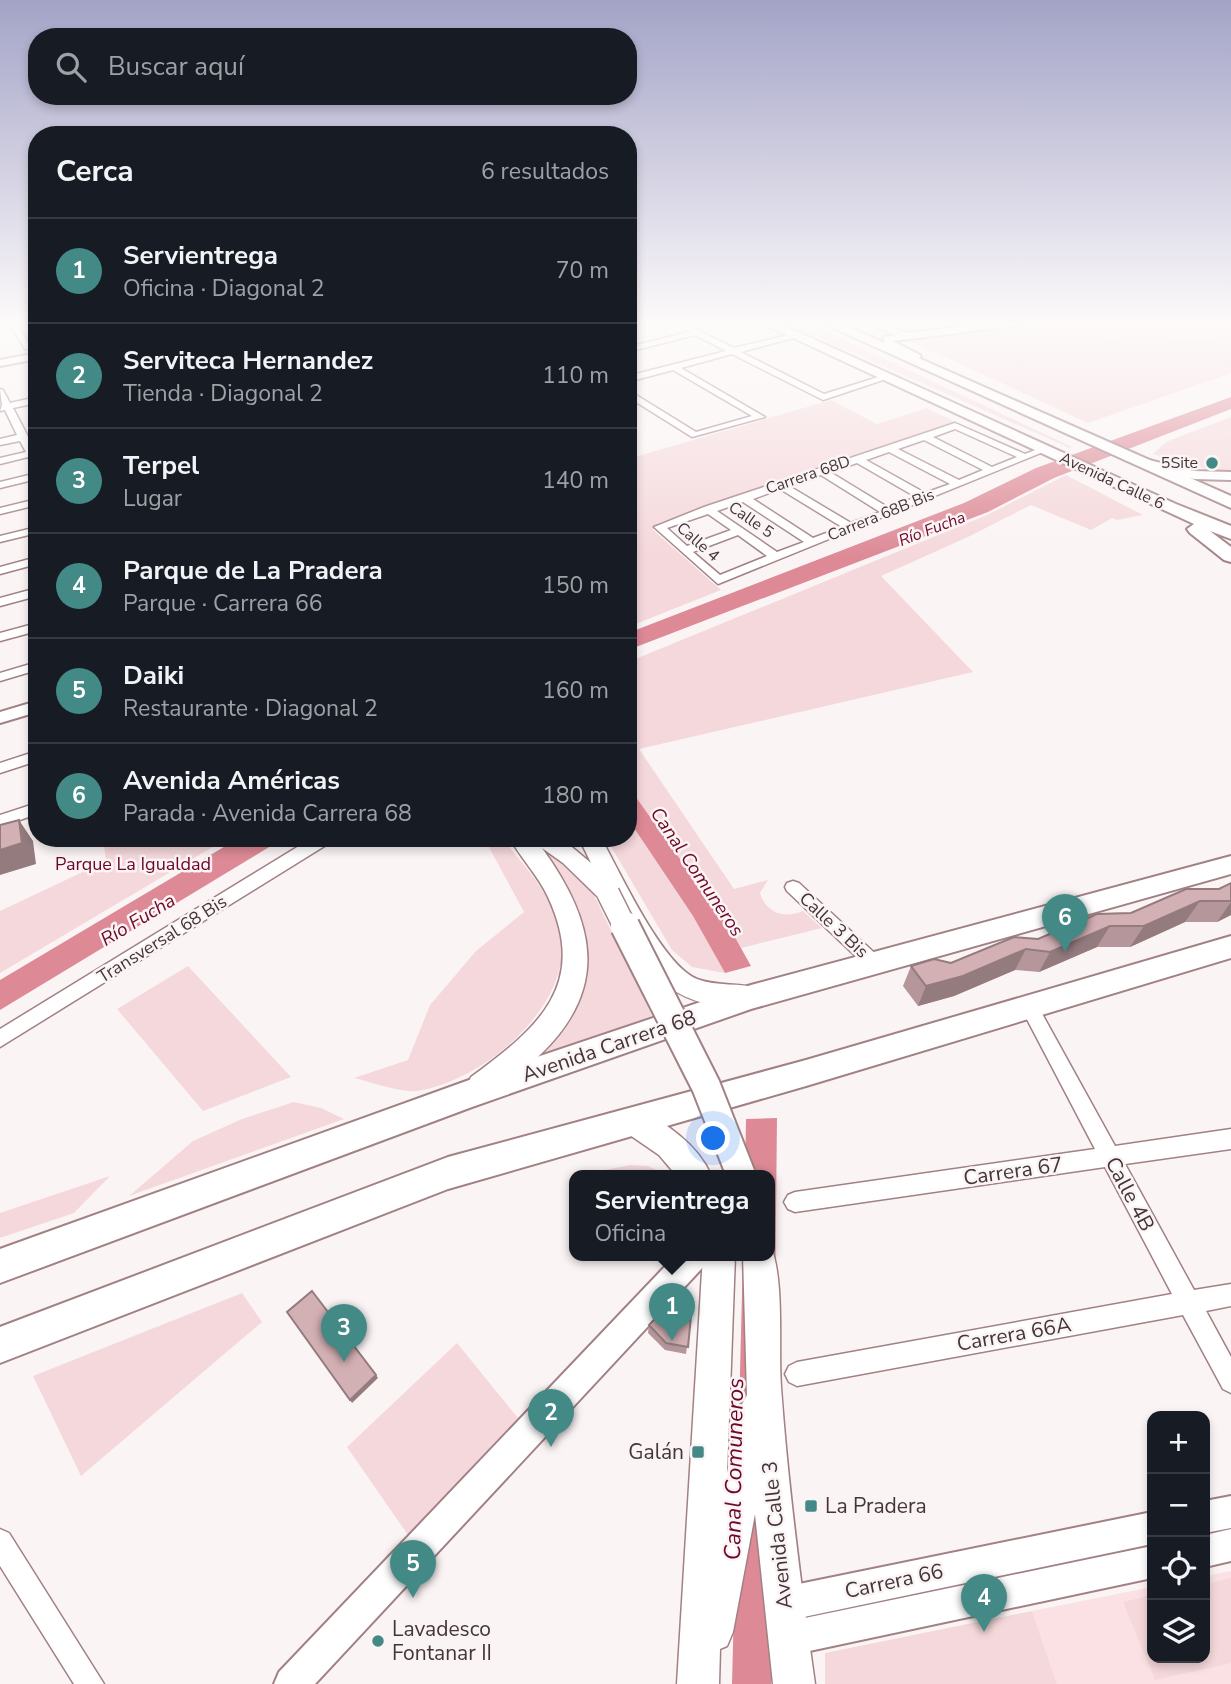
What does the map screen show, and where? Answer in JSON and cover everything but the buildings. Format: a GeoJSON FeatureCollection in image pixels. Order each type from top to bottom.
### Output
{"type":"FeatureCollection","features":[{"type":"Feature","properties":{"kind":"highway","name":"Avenida Calle 6"},"geometry":{"type":"LineString","coordinates":[[939,401],[1170,508],[1231,533]]}},
{"type":"Feature","properties":{"kind":"highway","name":"Avenida Calle 6"},"geometry":{"type":"LineString","coordinates":[[997,401],[1231,503]]}},
{"type":"Feature","properties":{"kind":"highway"},"geometry":{"type":"LineString","coordinates":[[1170,508],[1231,556]]}},
{"type":"Feature","properties":{"kind":"main road"},"geometry":{"type":"LineString","coordinates":[[472,1093],[509,1065],[543,1033],[564,1005],[576,974],[574,937],[567,914],[547,873],[528,847]]}},
{"type":"Feature","properties":{"kind":"main road"},"geometry":{"type":"LineString","coordinates":[[557,847],[608,892]]}},
{"type":"Feature","properties":{"kind":"main road"},"geometry":{"type":"LineString","coordinates":[[584,847],[706,1086],[739,1170]]}},
{"type":"Feature","properties":{"kind":"main road"},"geometry":{"type":"LineString","coordinates":[[595,847],[655,956],[673,977],[682,984],[703,992],[751,997]]}},
{"type":"Feature","properties":{"kind":"main road","name":"Avenida Carrera 68"},"geometry":{"type":"LineString","coordinates":[[0,1266],[472,1093],[751,997],[1231,865]]}},
{"type":"Feature","properties":{"kind":"main road"},"geometry":{"type":"LineString","coordinates":[[0,1345],[448,1173],[634,1122],[1231,947]]}},
{"type":"Feature","properties":{"kind":"main road"},"geometry":{"type":"LineString","coordinates":[[634,1122],[669,1144],[692,1170]]}},
{"type":"Feature","properties":{"kind":"main road","name":"Avenida Calle 3"},"geometry":{"type":"LineString","coordinates":[[701,1684],[719,1261]]}},
{"type":"Feature","properties":{"kind":"main road","name":"Avenida Calle 3"},"geometry":{"type":"LineString","coordinates":[[759,1261],[762,1297],[780,1379],[778,1563],[794,1684]]}},
{"type":"Feature","properties":{"kind":"main road","name":"Avenida Calle 3"},"geometry":{"type":"LineString","coordinates":[[701,1684],[727,1554],[780,1379]]}},
{"type":"Feature","properties":{"kind":"main road"},"geometry":{"type":"LineString","coordinates":[[800,1618],[800,1684]]}},
{"type":"Feature","properties":{"kind":"street"},"geometry":{"type":"LineString","coordinates":[[640,401],[695,435],[760,417],[732,401]]}},
{"type":"Feature","properties":{"kind":"street"},"geometry":{"type":"LineString","coordinates":[[1000,401],[1018,410]]}},
{"type":"Feature","properties":{"kind":"street"},"geometry":{"type":"LineString","coordinates":[[28,402],[4,407],[28,444]]}},
{"type":"Feature","properties":{"kind":"street"},"geometry":{"type":"LineString","coordinates":[[0,424],[14,420]]}},
{"type":"Feature","properties":{"kind":"street","name":"Carrera 68D"},"geometry":{"type":"LineString","coordinates":[[659,527],[957,425],[1025,457]]}},
{"type":"Feature","properties":{"kind":"street"},"geometry":{"type":"LineString","coordinates":[[924,436],[992,471]]}},
{"type":"Feature","properties":{"kind":"street"},"geometry":{"type":"LineString","coordinates":[[0,442],[23,437]]}},
{"type":"Feature","properties":{"kind":"street"},"geometry":{"type":"LineString","coordinates":[[890,448],[958,484]]}},
{"type":"Feature","properties":{"kind":"street","name":"Carrera 68B Bis"},"geometry":{"type":"LineString","coordinates":[[718,580],[1025,457],[1049,452]]}},
{"type":"Feature","properties":{"kind":"street"},"geometry":{"type":"LineString","coordinates":[[0,461],[28,454]]}},
{"type":"Feature","properties":{"kind":"street"},"geometry":{"type":"LineString","coordinates":[[1122,456],[1187,474],[1231,476]]}},
{"type":"Feature","properties":{"kind":"street"},"geometry":{"type":"LineString","coordinates":[[857,459],[924,498]]}},
{"type":"Feature","properties":{"kind":"street"},"geometry":{"type":"LineString","coordinates":[[821,471],[888,512]]}},
{"type":"Feature","properties":{"kind":"street"},"geometry":{"type":"LineString","coordinates":[[0,485],[28,478]]}},
{"type":"Feature","properties":{"kind":"street"},"geometry":{"type":"LineString","coordinates":[[780,485],[850,527]]}},
{"type":"Feature","properties":{"kind":"street"},"geometry":{"type":"LineString","coordinates":[[743,497],[812,542]]}},
{"type":"Feature","properties":{"kind":"street"},"geometry":{"type":"LineString","coordinates":[[0,511],[28,504]]}},
{"type":"Feature","properties":{"kind":"street","name":"Calle 5"},"geometry":{"type":"LineString","coordinates":[[708,509],[776,557]]}},
{"type":"Feature","properties":{"kind":"street","name":"Calle 4"},"geometry":{"type":"LineString","coordinates":[[659,527],[718,580]]}},
{"type":"Feature","properties":{"kind":"street"},"geometry":{"type":"LineString","coordinates":[[685,551],[738,531]]}},
{"type":"Feature","properties":{"kind":"street"},"geometry":{"type":"LineString","coordinates":[[0,539],[28,532]]}},
{"type":"Feature","properties":{"kind":"street"},"geometry":{"type":"LineString","coordinates":[[0,570],[28,563]]}},
{"type":"Feature","properties":{"kind":"street"},"geometry":{"type":"LineString","coordinates":[[0,602],[28,594]]}},
{"type":"Feature","properties":{"kind":"street"},"geometry":{"type":"LineString","coordinates":[[0,637],[28,629]]}},
{"type":"Feature","properties":{"kind":"street"},"geometry":{"type":"LineString","coordinates":[[0,677],[28,669]]}},
{"type":"Feature","properties":{"kind":"street"},"geometry":{"type":"LineString","coordinates":[[0,718],[28,709]]}},
{"type":"Feature","properties":{"kind":"street"},"geometry":{"type":"LineString","coordinates":[[0,768],[28,759]]}},
{"type":"Feature","properties":{"kind":"street"},"geometry":{"type":"LineString","coordinates":[[0,821],[28,811]]}},
{"type":"Feature","properties":{"kind":"street","name":"Transversal 68 Bis"},"geometry":{"type":"LineString","coordinates":[[0,1039],[310,847]]}},
{"type":"Feature","properties":{"kind":"street","name":"Calle 3 Bis"},"geometry":{"type":"LineString","coordinates":[[793,887],[842,933],[863,966]]}},
{"type":"Feature","properties":{"kind":"street","name":"Calle 4B"},"geometry":{"type":"LineString","coordinates":[[1029,1006],[1231,1381]]}},
{"type":"Feature","properties":{"kind":"street","name":"Carrera 67"},"geometry":{"type":"LineString","coordinates":[[795,1202],[1231,1139]]}},
{"type":"Feature","properties":{"kind":"street"},"geometry":{"type":"LineString","coordinates":[[291,1684],[689,1261]]}},
{"type":"Feature","properties":{"kind":"street","name":"Carrera 66A"},"geometry":{"type":"LineString","coordinates":[[780,1379],[1231,1295]]}},
{"type":"Feature","properties":{"kind":"street"},"geometry":{"type":"LineString","coordinates":[[1210,1516],[1231,1512]]}},
{"type":"Feature","properties":{"kind":"street","name":"Carrera 66"},"geometry":{"type":"LineString","coordinates":[[800,1618],[1147,1529]]}},
{"type":"Feature","properties":{"kind":"street"},"geometry":{"type":"LineString","coordinates":[[0,1542],[90,1684]]}},
{"type":"Feature","properties":{"kind":"street"},"geometry":{"type":"LineString","coordinates":[[1210,1550],[1231,1545]]}},
{"type":"Feature","properties":{"kind":"street","name":"Carrera 66"},"geometry":{"type":"LineString","coordinates":[[800,1618],[1147,1563]]}},
{"type":"Feature","properties":{"kind":"shaded area"},"geometry":{"type":"Polygon","coordinates":[[[1231,1571],[1231,1684],[1057,1684],[1032,1611],[1147,1588],[1147,1663],[1210,1663],[1210,1575],[1231,1571]]]}},
{"type":"Feature","properties":{"kind":"green space"},"geometry":{"type":"Polygon","coordinates":[[[829,401],[877,424],[927,408],[955,422],[658,523],[653,530],[721,590],[637,623],[637,456],[829,401]]]}},
{"type":"Feature","properties":{"kind":"green space"},"geometry":{"type":"Polygon","coordinates":[[[962,401],[973,401],[1072,447],[962,401]]]}},
{"type":"Feature","properties":{"kind":"green space"},"geometry":{"type":"Polygon","coordinates":[[[1040,401],[1152,401],[1088,423],[1040,401]]]}},
{"type":"Feature","properties":{"kind":"green space"},"geometry":{"type":"Polygon","coordinates":[[[1231,417],[1231,470],[1211,472],[1179,457],[1172,461],[1153,454],[1166,442],[1231,417]]]}},
{"type":"Feature","properties":{"kind":"green space"},"geometry":{"type":"Polygon","coordinates":[[[1066,475],[1143,515],[1117,520],[1112,518],[1091,530],[1031,505],[881,576],[973,672],[639,749],[734,889],[768,880],[760,893],[771,910],[783,914],[803,911],[822,928],[741,948],[637,799],[637,658],[987,515],[1066,475]]]}},
{"type":"Feature","properties":{"kind":"green space"},"geometry":{"type":"Polygon","coordinates":[[[637,832],[693,916],[725,973],[692,967],[672,950],[611,847],[637,847],[637,832]]]}},
{"type":"Feature","properties":{"kind":"green space","name":"Parque La Igualdad"},"geometry":{"type":"Polygon","coordinates":[[[104,847],[213,847],[0,973],[0,911],[106,861],[104,847]]]}},
{"type":"Feature","properties":{"kind":"green space"},"geometry":{"type":"Polygon","coordinates":[[[489,847],[509,847],[541,887],[556,915],[562,945],[559,970],[549,995],[534,1018],[514,1040],[467,1074],[442,1085],[417,1091],[395,1089],[354,1078],[408,1060],[430,1005],[476,951],[524,912],[489,847]]]}},
{"type":"Feature","properties":{"kind":"green space"},"geometry":{"type":"Polygon","coordinates":[[[533,847],[542,847],[577,874],[593,893],[652,1016],[522,1064],[581,986],[533,847]]]}},
{"type":"Feature","properties":{"kind":"green space"},"geometry":{"type":"Polygon","coordinates":[[[188,966],[291,1077],[203,1111],[117,1009],[188,966]]]}},
{"type":"Feature","properties":{"kind":"green space"},"geometry":{"type":"Polygon","coordinates":[[[294,1102],[321,1108],[344,1119],[129,1196],[193,1141],[242,1119],[294,1102]]]}},
{"type":"Feature","properties":{"kind":"green space"},"geometry":{"type":"Polygon","coordinates":[[[630,1165],[648,1166],[656,1170],[605,1170],[630,1165]]]}},
{"type":"Feature","properties":{"kind":"green space"},"geometry":{"type":"Polygon","coordinates":[[[110,1176],[74,1213],[0,1238],[0,1213],[110,1176]]]}},
{"type":"Feature","properties":{"kind":"green space"},"geometry":{"type":"Polygon","coordinates":[[[242,1293],[262,1322],[81,1476],[33,1376],[242,1293]]]}},
{"type":"Feature","properties":{"kind":"green space"},"geometry":{"type":"Polygon","coordinates":[[[457,1343],[518,1418],[408,1535],[347,1447],[457,1343]]]}},
{"type":"Feature","properties":{"kind":"green space"},"geometry":{"type":"Polygon","coordinates":[[[1231,1578],[1231,1663],[1155,1680],[1148,1663],[1210,1663],[1210,1583],[1231,1578]]]}},
{"type":"Feature","properties":{"kind":"green space"},"geometry":{"type":"Polygon","coordinates":[[[1147,1596],[1147,1660],[1123,1602],[1147,1596]]]}},
{"type":"Feature","properties":{"kind":"green space"},"geometry":{"type":"Polygon","coordinates":[[[1032,1611],[1057,1684],[825,1684],[825,1653],[1032,1611]]]}},
{"type":"Feature","properties":{"kind":"water","name":"Río Fucha"},"geometry":{"type":"Polygon","coordinates":[[[1221,401],[1231,401],[1231,409],[1054,478],[988,512],[637,647],[637,630],[964,503],[1036,468],[1221,401]]]}},
{"type":"Feature","properties":{"kind":"water"},"geometry":{"type":"Polygon","coordinates":[[[637,799],[732,932],[751,966],[725,973],[693,916],[637,832],[637,799]]]}},
{"type":"Feature","properties":{"kind":"water","name":"Río Fucha"},"geometry":{"type":"Polygon","coordinates":[[[224,847],[269,847],[0,1010],[0,980],[224,847]]]}},
{"type":"Feature","properties":{"kind":"water"},"geometry":{"type":"Polygon","coordinates":[[[777,1118],[771,1684],[732,1684],[743,1261],[775,1261],[775,1170],[745,1170],[746,1119],[777,1118]]]}},
{"type":"Feature","properties":{"kind":"place","name":"5Site"},"geometry":{"type":"Point","coordinates":[1212,463]}},
{"type":"Feature","properties":{"kind":"place","name":"Avenida Américas"},"geometry":{"type":"Point","coordinates":[1065,952]}},
{"type":"Feature","properties":{"kind":"place","name":"Servientrega"},"geometry":{"type":"Point","coordinates":[672,1341]}},
{"type":"Feature","properties":{"kind":"place","name":"Terpel"},"geometry":{"type":"Point","coordinates":[344,1362]}},
{"type":"Feature","properties":{"kind":"place","name":"Serviteca Hernandez"},"geometry":{"type":"Point","coordinates":[551,1447]}},
{"type":"Feature","properties":{"kind":"place","name":"Galán"},"geometry":{"type":"Point","coordinates":[698,1452]}},
{"type":"Feature","properties":{"kind":"place","name":"La Pradera"},"geometry":{"type":"Point","coordinates":[811,1506]}},
{"type":"Feature","properties":{"kind":"place","name":"Daiki"},"geometry":{"type":"Point","coordinates":[413,1598]}},
{"type":"Feature","properties":{"kind":"place","name":"Parque de La Pradera"},"geometry":{"type":"Point","coordinates":[984,1632]}},
{"type":"Feature","properties":{"kind":"place","name":"Lavadesco Fontanar II"},"geometry":{"type":"Point","coordinates":[378,1641]}},
{"type":"Feature","properties":{"kind":"water label","name":"Canal Comuneros"},"geometry":{"type":"Point","coordinates":[697,872]}},
{"type":"Feature","properties":{"kind":"water label","name":"Canal Comuneros"},"geometry":{"type":"Point","coordinates":[734,1469]}}]}
